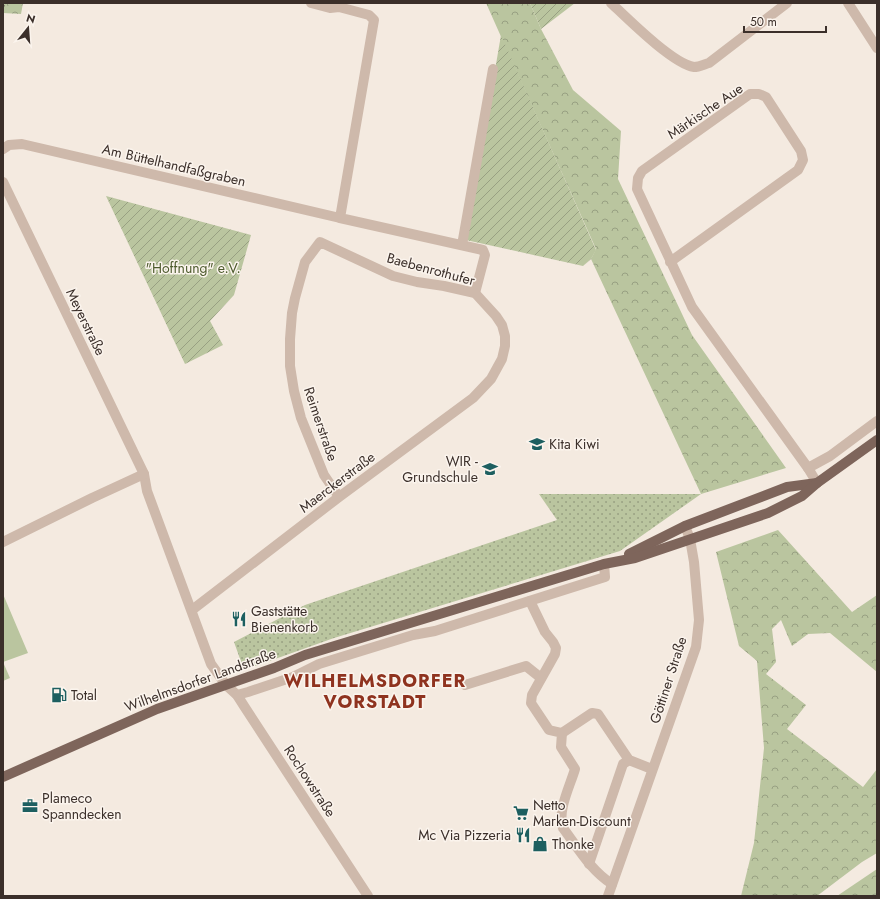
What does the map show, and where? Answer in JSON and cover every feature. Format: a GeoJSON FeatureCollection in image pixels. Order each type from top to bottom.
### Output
{"type":"FeatureCollection","features":[{"type":"Feature","properties":{"kind":"main road","name":"Wilhelmsdorfer Landstraße"},"geometry":{"type":"LineString","coordinates":[[3,777],[157,709],[274,668],[305,655],[608,563],[635,558],[690,538],[719,530],[768,513],[802,496],[817,483],[877,440]]}},
{"type":"Feature","properties":{"kind":"main road","name":"Wilhelmsdorfer Landstraße"},"geometry":{"type":"LineString","coordinates":[[608,563],[685,526],[715,514],[787,487],[817,483]]}},
{"type":"Feature","properties":{"kind":"street"},"geometry":{"type":"LineString","coordinates":[[311,3],[330,8],[339,7],[369,15],[374,20],[340,218]]}},
{"type":"Feature","properties":{"kind":"street"},"geometry":{"type":"LineString","coordinates":[[611,3],[643,34],[680,61],[687,65],[696,67],[709,63],[771,16],[783,4]]}},
{"type":"Feature","properties":{"kind":"street"},"geometry":{"type":"LineString","coordinates":[[848,3],[877,48]]}},
{"type":"Feature","properties":{"kind":"street"},"geometry":{"type":"LineString","coordinates":[[462,245],[493,70]]}},
{"type":"Feature","properties":{"kind":"street","name":"Märkische Aue"},"geometry":{"type":"LineString","coordinates":[[670,262],[798,170],[803,160],[801,150],[766,97],[759,94],[750,94],[642,171],[638,178],[637,189],[670,262],[692,307],[808,468],[817,483]]}},
{"type":"Feature","properties":{"kind":"street","name":"Am Büttelhandfaßgraben"},"geometry":{"type":"LineString","coordinates":[[3,149],[9,146],[22,144],[483,250],[486,255],[476,293]]}},
{"type":"Feature","properties":{"kind":"street","name":"Meyerstraße"},"geometry":{"type":"LineString","coordinates":[[3,182],[144,474],[147,491],[211,664],[226,685]]}},
{"type":"Feature","properties":{"kind":"street","name":"Baebenrothufer"},"geometry":{"type":"LineString","coordinates":[[320,242],[393,276],[476,293],[496,316],[502,325],[505,336],[505,346],[502,359],[494,373]]}},
{"type":"Feature","properties":{"kind":"street","name":"Reimerstraße"},"geometry":{"type":"LineString","coordinates":[[320,242],[304,262],[295,298],[291,324],[290,366],[294,391],[301,418],[324,475],[339,497]]}},
{"type":"Feature","properties":{"kind":"street","name":"Maerckerstraße"},"geometry":{"type":"LineString","coordinates":[[192,610],[339,497],[470,400],[490,380],[494,373]]}},
{"type":"Feature","properties":{"kind":"street"},"geometry":{"type":"LineString","coordinates":[[808,468],[830,456],[877,421]]}},
{"type":"Feature","properties":{"kind":"street"},"geometry":{"type":"LineString","coordinates":[[3,542],[144,474]]}},
{"type":"Feature","properties":{"kind":"street","name":"Göttiner Straße"},"geometry":{"type":"LineString","coordinates":[[608,896],[696,647],[699,620],[694,562],[690,538],[685,526]]}},
{"type":"Feature","properties":{"kind":"street","name":"Wilhelmsdorfer Landstraße"},"geometry":{"type":"LineString","coordinates":[[236,695],[293,677],[319,664],[413,635],[435,631],[605,577],[608,563]]}},
{"type":"Feature","properties":{"kind":"street"},"geometry":{"type":"LineString","coordinates":[[517,605],[519,590]]}},
{"type":"Feature","properties":{"kind":"street"},"geometry":{"type":"LineString","coordinates":[[530,601],[545,632],[556,648],[555,654],[532,695],[531,703],[549,730],[562,733],[592,713],[598,714],[629,760],[652,769]]}},
{"type":"Feature","properties":{"kind":"street"},"geometry":{"type":"LineString","coordinates":[[412,622],[413,635]]}},
{"type":"Feature","properties":{"kind":"street"},"geometry":{"type":"LineString","coordinates":[[465,685],[526,666],[541,678]]}},
{"type":"Feature","properties":{"kind":"street","name":"Rochowstraße"},"geometry":{"type":"LineString","coordinates":[[226,685],[236,695],[368,896]]}},
{"type":"Feature","properties":{"kind":"street"},"geometry":{"type":"LineString","coordinates":[[562,733],[561,747],[575,769],[562,812],[561,821],[564,828],[589,864],[603,879],[612,884]]}},
{"type":"Feature","properties":{"kind":"street"},"geometry":{"type":"LineString","coordinates":[[589,864],[623,764],[629,760]]}},
{"type":"Feature","properties":{"kind":"green space"},"geometry":{"type":"Polygon","coordinates":[[[3,3],[23,3],[21,14],[3,13],[3,3]]]}},
{"type":"Feature","properties":{"kind":"green space"},"geometry":{"type":"Polygon","coordinates":[[[486,3],[530,3],[541,29],[573,90],[621,131],[618,179],[692,335],[786,468],[701,494],[591,259],[596,249],[486,3]]]}},
{"type":"Feature","properties":{"kind":"green space"},"geometry":{"type":"Polygon","coordinates":[[[530,3],[575,3],[541,29],[530,3]]]}},
{"type":"Feature","properties":{"kind":"green space"},"geometry":{"type":"Polygon","coordinates":[[[501,35],[596,250],[591,259],[583,266],[466,240],[501,35]]]}},
{"type":"Feature","properties":{"kind":"green space","name":"\"Hoffnung\" e.V."},"geometry":{"type":"Polygon","coordinates":[[[106,196],[251,235],[234,295],[210,321],[223,345],[185,364],[106,196]]]}},
{"type":"Feature","properties":{"kind":"green space"},"geometry":{"type":"Polygon","coordinates":[[[539,494],[701,494],[620,551],[334,638],[244,670],[234,642],[305,605],[557,520],[539,494]]]}},
{"type":"Feature","properties":{"kind":"green space"},"geometry":{"type":"Polygon","coordinates":[[[778,530],[852,612],[877,595],[877,672],[830,633],[808,634],[792,646],[781,620],[772,629],[776,662],[766,674],[806,705],[787,729],[863,787],[877,769],[877,853],[862,862],[817,896],[741,896],[754,843],[764,748],[757,661],[739,646],[716,552],[778,530]]]}},
{"type":"Feature","properties":{"kind":"green space"},"geometry":{"type":"Polygon","coordinates":[[[3,594],[28,653],[3,662],[3,594]]]}},
{"type":"Feature","properties":{"kind":"green space"},"geometry":{"type":"Polygon","coordinates":[[[3,662],[10,678],[3,681],[3,662]]]}},
{"type":"Feature","properties":{"kind":"green space"},"geometry":{"type":"Polygon","coordinates":[[[877,869],[877,896],[837,896],[877,869]]]}},
{"type":"Feature","properties":{"kind":"place","name":"Kita Kiwi"},"geometry":{"type":"Point","coordinates":[537,444]}},
{"type":"Feature","properties":{"kind":"place","name":"WIR - Grundschule"},"geometry":{"type":"Point","coordinates":[490,469]}},
{"type":"Feature","properties":{"kind":"place","name":"Gaststätte Bienenkorb"},"geometry":{"type":"Point","coordinates":[239,619]}},
{"type":"Feature","properties":{"kind":"place","name":"Total"},"geometry":{"type":"Point","coordinates":[59,695]}},
{"type":"Feature","properties":{"kind":"place","name":"Plameco Spanndecken"},"geometry":{"type":"Point","coordinates":[30,806]}},
{"type":"Feature","properties":{"kind":"place","name":"Netto Marken-Discount"},"geometry":{"type":"Point","coordinates":[521,813]}},
{"type":"Feature","properties":{"kind":"place","name":"Mc Via Pizzeria"},"geometry":{"type":"Point","coordinates":[523,835]}},
{"type":"Feature","properties":{"kind":"place","name":"Thonke"},"geometry":{"type":"Point","coordinates":[540,844]}},
{"type":"Feature","properties":{"kind":"district","name":"WILHELMSDORFER VORSTADT"},"geometry":{"type":"Point","coordinates":[375,691]}}]}
